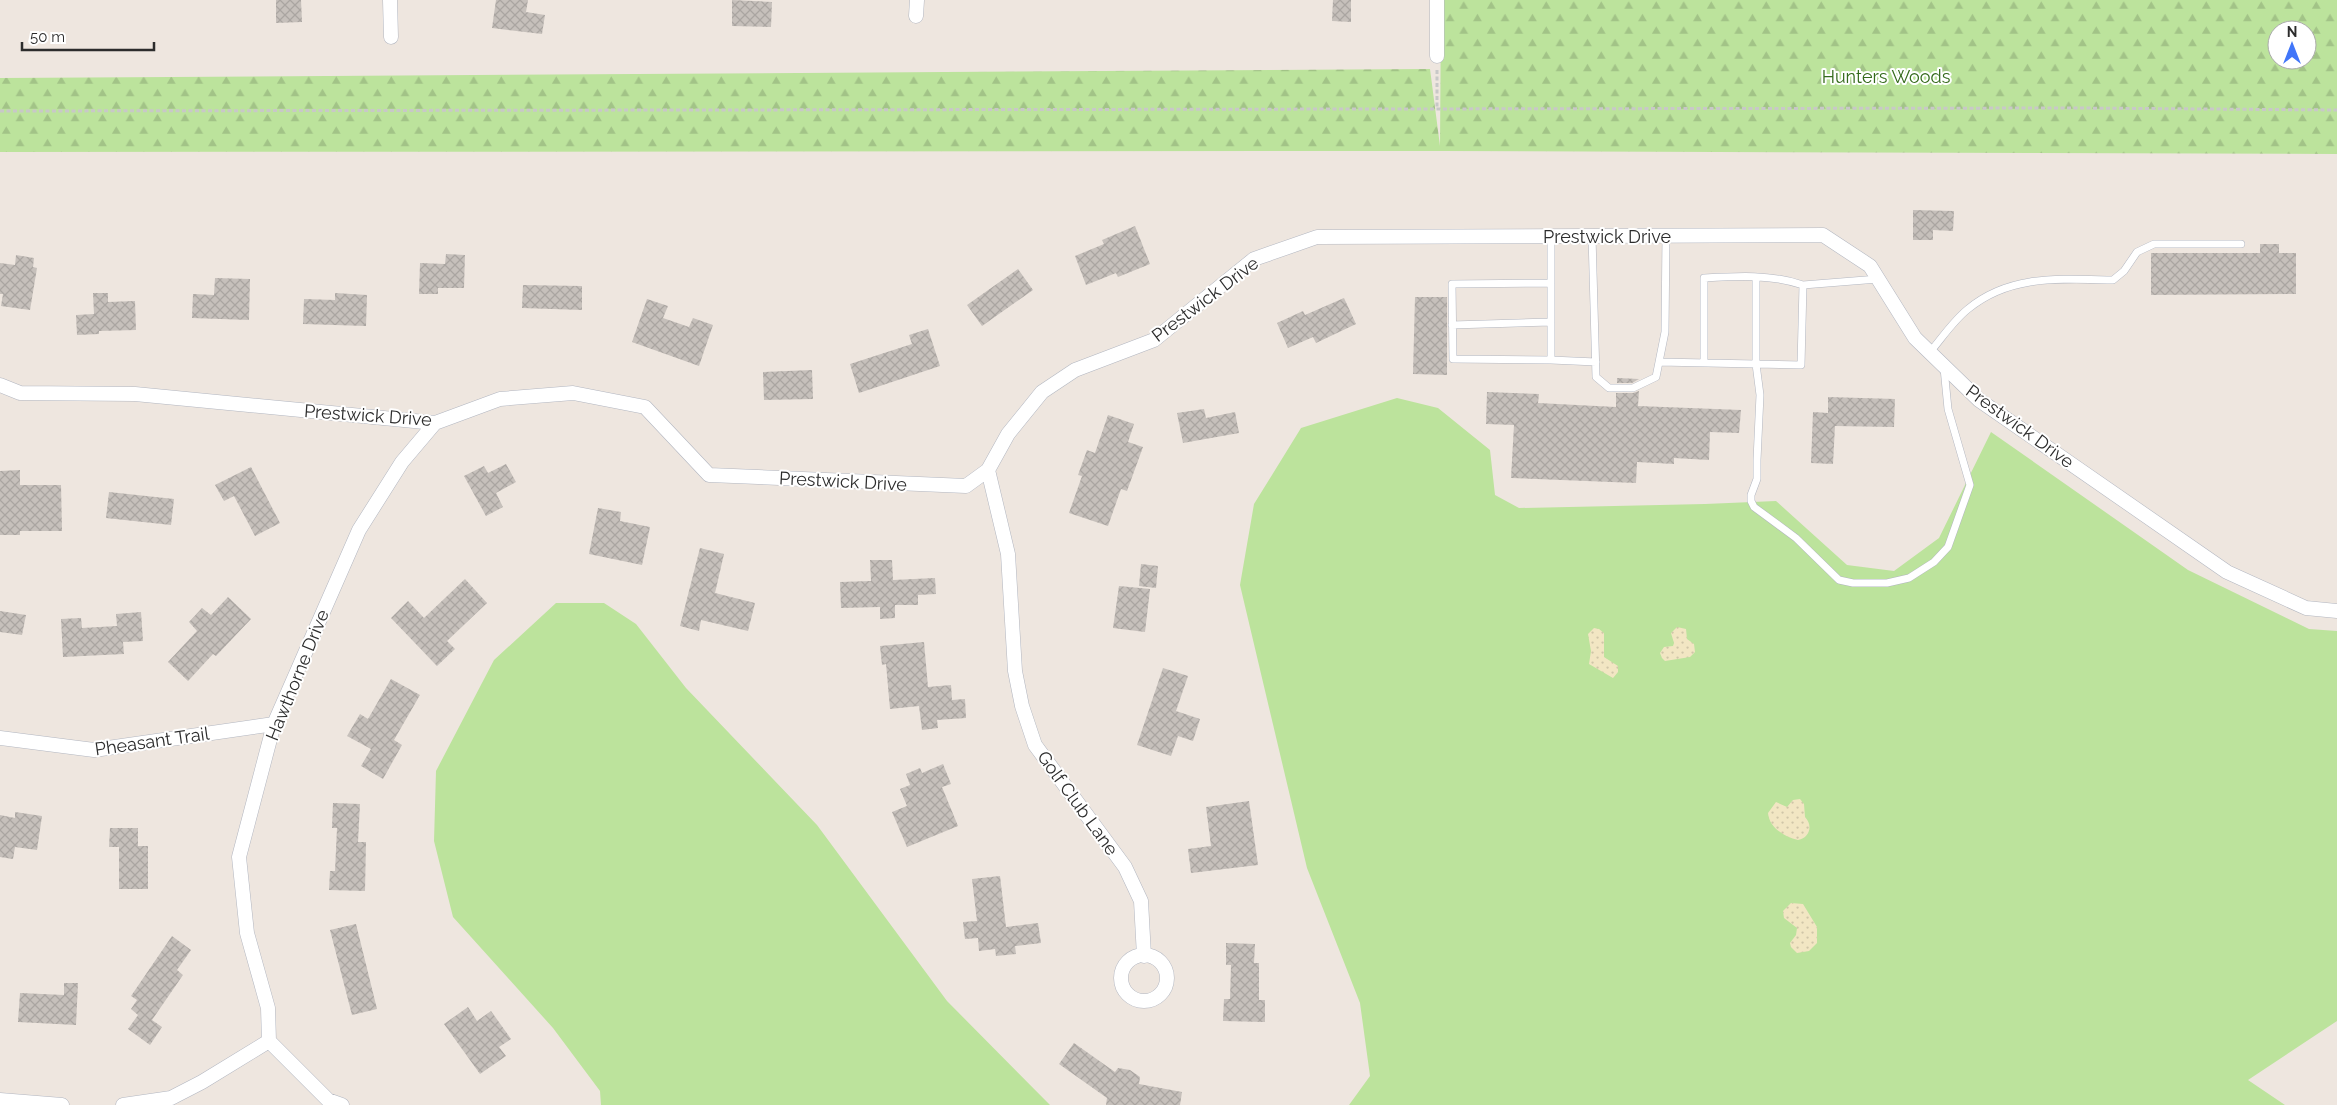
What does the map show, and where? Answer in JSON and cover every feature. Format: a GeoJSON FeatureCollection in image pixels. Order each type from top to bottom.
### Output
{"type":"FeatureCollection","features":[{"type":"Feature","properties":{"kind":"street"},"geometry":{"type":"LineString","coordinates":[[390,0],[391,36]]}},
{"type":"Feature","properties":{"kind":"street"},"geometry":{"type":"LineString","coordinates":[[916,16],[917,0]]}},
{"type":"Feature","properties":{"kind":"street"},"geometry":{"type":"LineString","coordinates":[[1437,0],[1437,56]]}},
{"type":"Feature","properties":{"kind":"street","name":"Prestwick Drive"},"geometry":{"type":"LineString","coordinates":[[0,385],[20,393],[135,394],[436,423],[500,399],[573,393],[645,407],[709,475],[966,486],[988,470],[1008,434],[1042,392],[1075,370],[1154,340],[1254,260],[1317,238],[1823,235],[1870,266],[1915,338],[1979,400],[2227,572],[2306,608],[2337,611]]}},
{"type":"Feature","properties":{"kind":"street","name":"Hawthorne Drive"},"geometry":{"type":"LineString","coordinates":[[269,1041],[268,1008],[247,933],[239,857],[274,724],[359,530],[402,462],[436,423]]}},
{"type":"Feature","properties":{"kind":"street","name":"Golf Club Lane"},"geometry":{"type":"LineString","coordinates":[[988,470],[1008,554],[1015,671],[1022,706],[1035,745],[1125,867],[1141,901],[1144,956]]}},
{"type":"Feature","properties":{"kind":"street","name":"Pheasant Trail"},"geometry":{"type":"LineString","coordinates":[[0,738],[94,750],[274,724]]}},
{"type":"Feature","properties":{"kind":"street"},"geometry":{"type":"LineString","coordinates":[[124,1105],[171,1098],[202,1082],[269,1041],[328,1100],[342,1105]]}},
{"type":"Feature","properties":{"kind":"street"},"geometry":{"type":"LineString","coordinates":[[0,1100],[62,1105]]}},
{"type":"Feature","properties":{"kind":"lane"},"geometry":{"type":"LineString","coordinates":[[1592,236],[1596,377],[1609,388],[1633,388],[1656,377],[1664,332],[1666,236]]}},
{"type":"Feature","properties":{"kind":"lane"},"geometry":{"type":"LineString","coordinates":[[1551,237],[1551,360]]}},
{"type":"Feature","properties":{"kind":"lane"},"geometry":{"type":"LineString","coordinates":[[1930,352],[1967,310],[1995,291],[2024,281],[2113,280],[2124,272],[2137,252],[2154,244],[2240,244]]}},
{"type":"Feature","properties":{"kind":"lane"},"geometry":{"type":"LineString","coordinates":[[1756,277],[1756,364],[1760,394],[1758,479],[1751,495],[1751,501],[1754,507],[1796,538],[1839,580],[1887,584],[1910,578],[1934,562],[1948,546],[1970,485],[1948,409],[1944,366]]}},
{"type":"Feature","properties":{"kind":"lane"},"geometry":{"type":"LineString","coordinates":[[1704,363],[1704,278],[1782,278],[1803,285],[1879,279]]}},
{"type":"Feature","properties":{"kind":"lane"},"geometry":{"type":"LineString","coordinates":[[1551,284],[1452,284],[1453,359],[1596,362]]}},
{"type":"Feature","properties":{"kind":"lane"},"geometry":{"type":"LineString","coordinates":[[1659,362],[1801,365],[1803,285]]}},
{"type":"Feature","properties":{"kind":"lane"},"geometry":{"type":"LineString","coordinates":[[1452,325],[1551,322]]}},
{"type":"Feature","properties":{"kind":"path"},"geometry":{"type":"LineString","coordinates":[[1437,56],[1437,109]]}},
{"type":"Feature","properties":{"kind":"path"},"geometry":{"type":"LineString","coordinates":[[0,111],[2075,108],[2337,110]]}},
{"type":"Feature","properties":{"kind":"green space","name":"Hunters Woods"},"geometry":{"type":"Polygon","coordinates":[[[1441,0],[2337,0],[2337,154],[1441,151],[0,152],[0,78],[1430,69],[1440,146],[1441,0]]]}},
{"type":"Feature","properties":{"kind":"green space"},"geometry":{"type":"Polygon","coordinates":[[[1397,398],[1438,408],[1490,450],[1495,495],[1519,508],[1776,501],[1847,565],[1894,571],[1939,538],[1991,432],[2188,570],[2309,629],[2337,631],[2337,1021],[2248,1080],[2285,1105],[1349,1105],[1370,1076],[1360,1003],[1307,868],[1240,585],[1254,504],[1301,428],[1397,398]]]}},
{"type":"Feature","properties":{"kind":"green space"},"geometry":{"type":"Polygon","coordinates":[[[556,603],[604,603],[636,624],[686,688],[817,825],[947,1001],[1050,1105],[601,1105],[600,1091],[553,1028],[453,917],[434,841],[436,771],[494,660],[556,603]]]}},
{"type":"Feature","properties":{"kind":"sand"},"geometry":{"type":"Polygon","coordinates":[[[1677,627],[1686,629],[1687,639],[1694,644],[1695,652],[1690,657],[1665,661],[1660,653],[1664,647],[1673,646],[1671,633],[1677,627]]]}},
{"type":"Feature","properties":{"kind":"sand"},"geometry":{"type":"Polygon","coordinates":[[[1594,628],[1604,633],[1604,657],[1618,666],[1618,672],[1613,678],[1589,664],[1591,651],[1588,634],[1594,628]]]}},
{"type":"Feature","properties":{"kind":"sand"},"geometry":{"type":"Polygon","coordinates":[[[1800,799],[1804,804],[1809,831],[1805,837],[1798,840],[1778,831],[1771,823],[1768,813],[1776,802],[1787,807],[1793,800],[1800,799]]]}},
{"type":"Feature","properties":{"kind":"sand"},"geometry":{"type":"Polygon","coordinates":[[[1791,903],[1803,904],[1817,927],[1817,943],[1809,951],[1797,953],[1791,947],[1790,943],[1796,935],[1797,928],[1784,918],[1783,911],[1791,903]]]}},
{"type":"Feature","properties":{"kind":"building"},"geometry":{"type":"Polygon","coordinates":[[[276,0],[301,0],[302,22],[276,23],[276,0]]]}},
{"type":"Feature","properties":{"kind":"building"},"geometry":{"type":"Polygon","coordinates":[[[496,0],[528,0],[526,12],[545,15],[542,34],[492,28],[496,0]]]}},
{"type":"Feature","properties":{"kind":"building"},"geometry":{"type":"Polygon","coordinates":[[[732,0],[772,2],[771,27],[732,26],[732,0]]]}},
{"type":"Feature","properties":{"kind":"building"},"geometry":{"type":"Polygon","coordinates":[[[1333,0],[1351,0],[1351,22],[1332,21],[1333,0]]]}},
{"type":"Feature","properties":{"kind":"building"},"geometry":{"type":"Polygon","coordinates":[[[1913,210],[1954,211],[1953,231],[1933,230],[1933,240],[1913,240],[1913,210]]]}},
{"type":"Feature","properties":{"kind":"building"},"geometry":{"type":"Polygon","coordinates":[[[1135,226],[1150,264],[1118,277],[1116,273],[1086,285],[1075,256],[1104,244],[1102,240],[1135,226]]]}},
{"type":"Feature","properties":{"kind":"building"},"geometry":{"type":"Polygon","coordinates":[[[2260,244],[2279,244],[2279,253],[2296,253],[2296,294],[2151,295],[2151,253],[2260,253],[2260,244]]]}},
{"type":"Feature","properties":{"kind":"building"},"geometry":{"type":"Polygon","coordinates":[[[446,254],[465,255],[464,288],[438,288],[438,294],[419,294],[420,263],[445,264],[446,254]]]}},
{"type":"Feature","properties":{"kind":"building"},"geometry":{"type":"Polygon","coordinates":[[[16,255],[34,258],[33,267],[37,268],[30,310],[1,306],[3,294],[0,294],[0,263],[15,265],[16,255]]]}},
{"type":"Feature","properties":{"kind":"building"},"geometry":{"type":"Polygon","coordinates":[[[1018,269],[1033,290],[982,326],[967,305],[1018,269]]]}},
{"type":"Feature","properties":{"kind":"building"},"geometry":{"type":"Polygon","coordinates":[[[215,278],[250,279],[249,320],[192,318],[193,294],[214,295],[215,278]]]}},
{"type":"Feature","properties":{"kind":"building"},"geometry":{"type":"Polygon","coordinates":[[[523,285],[582,286],[582,310],[522,308],[523,285]]]}},
{"type":"Feature","properties":{"kind":"building"},"geometry":{"type":"Polygon","coordinates":[[[93,293],[108,293],[108,302],[135,301],[136,330],[99,331],[99,334],[77,335],[76,315],[94,314],[93,293]]]}},
{"type":"Feature","properties":{"kind":"building"},"geometry":{"type":"Polygon","coordinates":[[[335,293],[367,295],[366,326],[303,324],[304,299],[335,300],[335,293]]]}},
{"type":"Feature","properties":{"kind":"building"},"geometry":{"type":"Polygon","coordinates":[[[1415,297],[1447,297],[1447,375],[1413,374],[1415,297]]]}},
{"type":"Feature","properties":{"kind":"building"},"geometry":{"type":"Polygon","coordinates":[[[1344,298],[1356,324],[1316,343],[1313,337],[1288,348],[1277,323],[1303,311],[1305,315],[1344,298]]]}},
{"type":"Feature","properties":{"kind":"building"},"geometry":{"type":"Polygon","coordinates":[[[647,299],[668,306],[663,318],[689,327],[693,318],[713,325],[699,366],[632,342],[647,299]]]}},
{"type":"Feature","properties":{"kind":"building"},"geometry":{"type":"Polygon","coordinates":[[[928,329],[940,366],[859,393],[850,364],[912,344],[909,335],[928,329]]]}},
{"type":"Feature","properties":{"kind":"building"},"geometry":{"type":"Polygon","coordinates":[[[812,370],[813,399],[764,400],[763,372],[812,370]]]}},
{"type":"Feature","properties":{"kind":"building"},"geometry":{"type":"Polygon","coordinates":[[[1617,378],[1639,379],[1632,383],[1617,383],[1617,378]]]}},
{"type":"Feature","properties":{"kind":"building"},"geometry":{"type":"Polygon","coordinates":[[[1639,391],[1638,406],[1741,410],[1739,433],[1710,432],[1709,460],[1674,458],[1674,464],[1637,462],[1636,483],[1511,478],[1514,425],[1486,424],[1487,392],[1539,394],[1538,403],[1616,407],[1616,393],[1639,391]]]}},
{"type":"Feature","properties":{"kind":"building"},"geometry":{"type":"Polygon","coordinates":[[[1828,397],[1895,399],[1894,427],[1835,426],[1833,464],[1811,463],[1813,412],[1828,413],[1828,397]]]}},
{"type":"Feature","properties":{"kind":"building"},"geometry":{"type":"Polygon","coordinates":[[[1204,409],[1206,418],[1235,412],[1239,433],[1183,443],[1177,413],[1204,409]]]}},
{"type":"Feature","properties":{"kind":"building"},"geometry":{"type":"Polygon","coordinates":[[[1108,415],[1134,424],[1128,442],[1143,447],[1127,491],[1121,489],[1108,526],[1069,513],[1082,476],[1078,475],[1087,450],[1095,453],[1108,415]]]}},
{"type":"Feature","properties":{"kind":"building"},"geometry":{"type":"Polygon","coordinates":[[[506,464],[516,482],[496,493],[503,507],[486,516],[464,476],[484,466],[488,473],[506,464]]]}},
{"type":"Feature","properties":{"kind":"building"},"geometry":{"type":"Polygon","coordinates":[[[251,467],[280,523],[255,536],[234,496],[224,501],[215,485],[251,467]]]}},
{"type":"Feature","properties":{"kind":"building"},"geometry":{"type":"Polygon","coordinates":[[[20,470],[20,485],[61,485],[62,531],[20,531],[20,535],[0,535],[0,471],[20,470]]]}},
{"type":"Feature","properties":{"kind":"building"},"geometry":{"type":"Polygon","coordinates":[[[109,492],[174,499],[171,525],[106,518],[109,492]]]}},
{"type":"Feature","properties":{"kind":"building"},"geometry":{"type":"Polygon","coordinates":[[[598,508],[621,512],[620,521],[650,527],[642,565],[589,554],[598,508]]]}},
{"type":"Feature","properties":{"kind":"building"},"geometry":{"type":"Polygon","coordinates":[[[700,548],[724,554],[715,593],[755,603],[748,631],[701,620],[699,631],[680,626],[700,548]]]}},
{"type":"Feature","properties":{"kind":"building"},"geometry":{"type":"Polygon","coordinates":[[[870,560],[892,560],[893,580],[935,578],[936,594],[918,595],[918,605],[895,605],[895,618],[880,619],[880,607],[841,608],[840,582],[871,581],[870,560]]]}},
{"type":"Feature","properties":{"kind":"building"},"geometry":{"type":"Polygon","coordinates":[[[1141,564],[1158,566],[1156,588],[1139,586],[1141,564]]]}},
{"type":"Feature","properties":{"kind":"building"},"geometry":{"type":"Polygon","coordinates":[[[465,579],[487,603],[447,641],[455,649],[437,666],[391,618],[408,601],[424,618],[465,579]]]}},
{"type":"Feature","properties":{"kind":"building"},"geometry":{"type":"Polygon","coordinates":[[[1119,586],[1150,589],[1145,632],[1113,628],[1119,586]]]}},
{"type":"Feature","properties":{"kind":"building"},"geometry":{"type":"Polygon","coordinates":[[[228,597],[251,619],[216,656],[213,654],[188,681],[168,662],[197,631],[189,622],[202,608],[211,615],[228,597]]]}},
{"type":"Feature","properties":{"kind":"building"},"geometry":{"type":"Polygon","coordinates":[[[0,611],[26,615],[22,635],[0,632],[0,611]]]}},
{"type":"Feature","properties":{"kind":"building"},"geometry":{"type":"Polygon","coordinates":[[[141,612],[143,641],[123,642],[124,654],[63,657],[61,619],[81,618],[82,628],[117,626],[116,614],[141,612]]]}},
{"type":"Feature","properties":{"kind":"building"},"geometry":{"type":"Polygon","coordinates":[[[924,642],[928,687],[951,685],[952,700],[965,699],[966,718],[937,720],[938,728],[922,730],[919,706],[890,709],[886,664],[882,665],[880,646],[924,642]]]}},
{"type":"Feature","properties":{"kind":"building"},"geometry":{"type":"Polygon","coordinates":[[[1163,668],[1188,676],[1176,711],[1200,719],[1193,741],[1178,736],[1171,756],[1137,745],[1163,668]]]}},
{"type":"Feature","properties":{"kind":"building"},"geometry":{"type":"Polygon","coordinates":[[[391,679],[420,695],[394,740],[402,745],[383,779],[361,766],[371,749],[347,736],[360,714],[368,719],[391,679]]]}},
{"type":"Feature","properties":{"kind":"building"},"geometry":{"type":"Polygon","coordinates":[[[943,764],[951,784],[942,787],[958,826],[907,847],[892,812],[907,806],[900,789],[910,785],[906,774],[920,768],[922,773],[943,764]]]}},
{"type":"Feature","properties":{"kind":"building"},"geometry":{"type":"Polygon","coordinates":[[[1249,801],[1258,865],[1191,873],[1188,849],[1211,846],[1206,807],[1249,801]]]}},
{"type":"Feature","properties":{"kind":"building"},"geometry":{"type":"Polygon","coordinates":[[[333,803],[360,804],[358,842],[366,842],[365,891],[329,890],[330,871],[335,871],[337,828],[332,828],[333,803]]]}},
{"type":"Feature","properties":{"kind":"building"},"geometry":{"type":"Polygon","coordinates":[[[15,812],[42,816],[37,850],[15,847],[13,859],[0,857],[0,815],[15,818],[15,812]]]}},
{"type":"Feature","properties":{"kind":"building"},"geometry":{"type":"Polygon","coordinates":[[[110,828],[138,828],[138,846],[148,846],[148,889],[119,889],[119,847],[109,847],[110,828]]]}},
{"type":"Feature","properties":{"kind":"building"},"geometry":{"type":"Polygon","coordinates":[[[1000,876],[1006,927],[1038,923],[1041,943],[1015,946],[1016,954],[996,956],[995,949],[979,951],[978,938],[965,939],[963,922],[977,921],[972,879],[1000,876]]]}},
{"type":"Feature","properties":{"kind":"building"},"geometry":{"type":"Polygon","coordinates":[[[356,924],[377,1009],[352,1015],[330,930],[356,924]]]}},
{"type":"Feature","properties":{"kind":"building"},"geometry":{"type":"Polygon","coordinates":[[[172,936],[191,950],[177,970],[183,975],[152,1020],[162,1027],[150,1045],[128,1029],[138,1015],[131,1009],[137,1000],[131,996],[172,936]]]}},
{"type":"Feature","properties":{"kind":"building"},"geometry":{"type":"Polygon","coordinates":[[[1226,943],[1255,944],[1254,963],[1259,963],[1259,1000],[1265,1000],[1265,1022],[1223,1021],[1224,999],[1230,999],[1231,965],[1226,965],[1226,943]]]}},
{"type":"Feature","properties":{"kind":"building"},"geometry":{"type":"Polygon","coordinates":[[[64,983],[78,983],[76,1025],[18,1022],[20,993],[64,995],[64,983]]]}},
{"type":"Feature","properties":{"kind":"building"},"geometry":{"type":"Polygon","coordinates":[[[468,1007],[477,1021],[491,1011],[511,1039],[499,1047],[506,1056],[480,1074],[444,1024],[468,1007]]]}},
{"type":"Feature","properties":{"kind":"building"},"geometry":{"type":"Polygon","coordinates":[[[1074,1043],[1115,1072],[1118,1068],[1130,1070],[1140,1077],[1139,1084],[1182,1092],[1180,1105],[1106,1105],[1107,1098],[1059,1064],[1074,1043]]]}}]}
